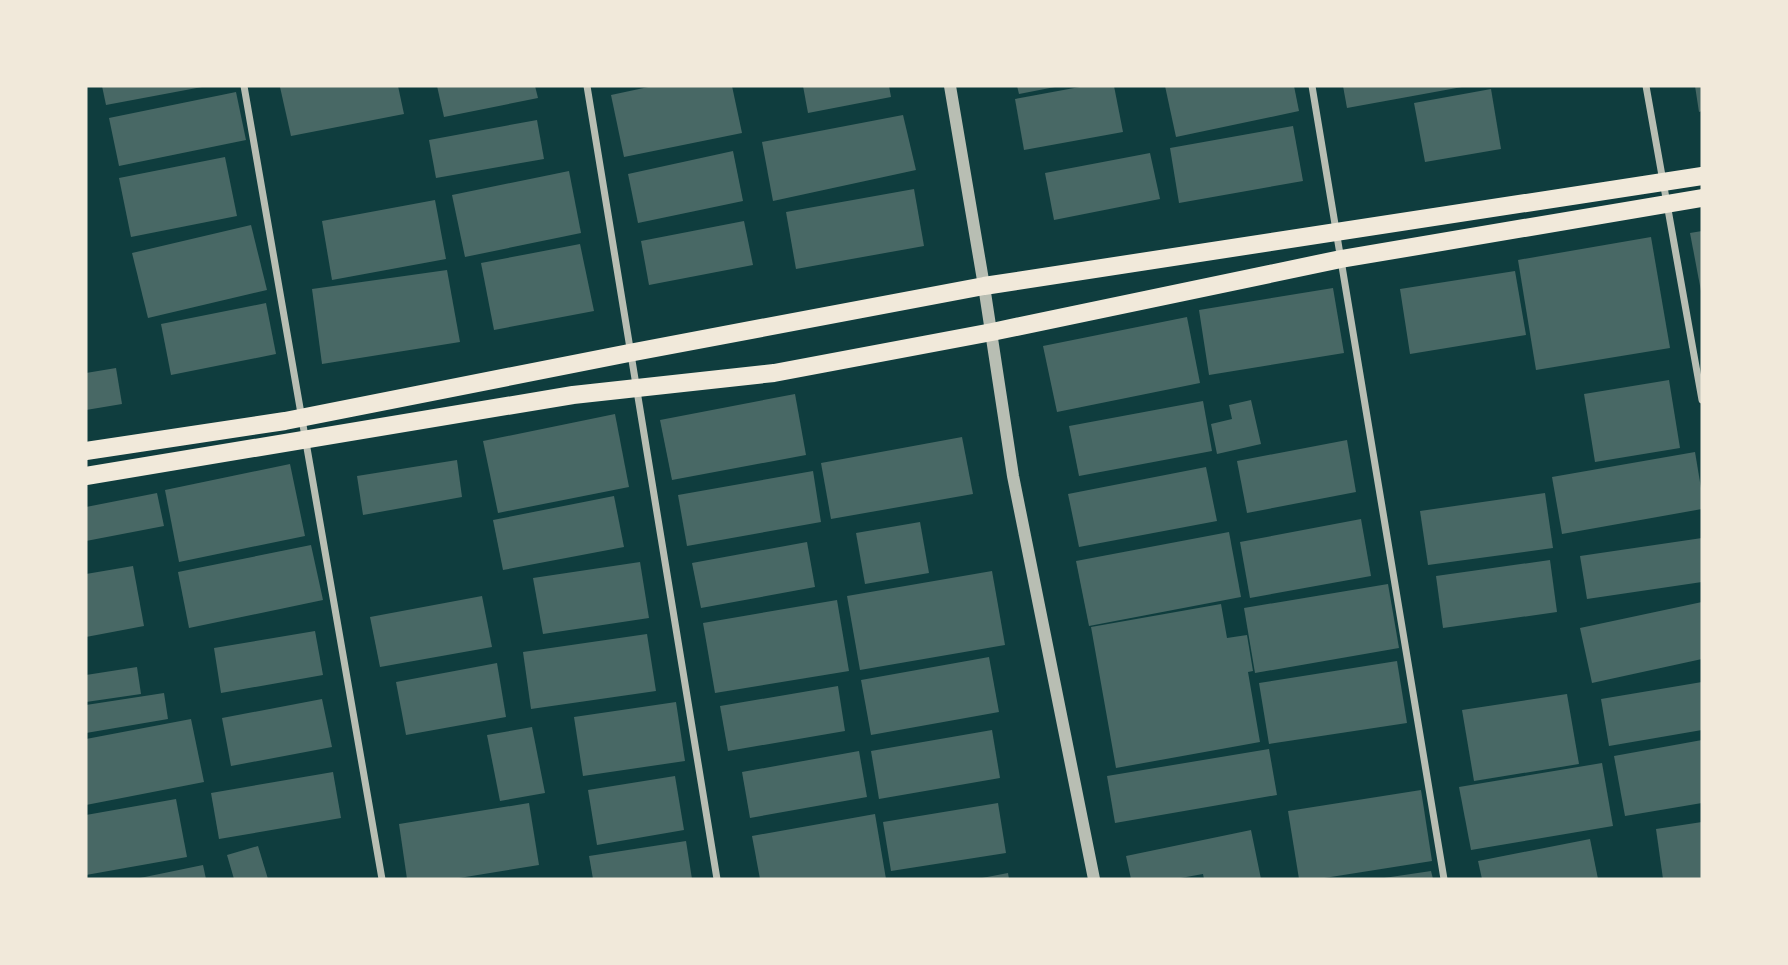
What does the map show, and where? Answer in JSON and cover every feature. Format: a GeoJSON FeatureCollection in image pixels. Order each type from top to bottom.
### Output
{"type":"FeatureCollection","features":[{"type":"Feature","properties":{"kind":"main road"},"geometry":{"type":"LineString","coordinates":[[86,451],[301,418],[984,286],[1702,176]]}},
{"type":"Feature","properties":{"kind":"main road"},"geometry":{"type":"LineString","coordinates":[[86,476],[573,395],[774,373],[992,332],[1341,259],[1702,198]]}},
{"type":"Feature","properties":{"kind":"street"},"geometry":{"type":"LineString","coordinates":[[244,86],[382,879]]}},
{"type":"Feature","properties":{"kind":"street"},"geometry":{"type":"LineString","coordinates":[[587,86],[717,879]]}},
{"type":"Feature","properties":{"kind":"street"},"geometry":{"type":"LineString","coordinates":[[950,86],[992,332],[1013,476],[1094,879]]}},
{"type":"Feature","properties":{"kind":"street"},"geometry":{"type":"LineString","coordinates":[[1312,86],[1444,879]]}},
{"type":"Feature","properties":{"kind":"street"},"geometry":{"type":"LineString","coordinates":[[1646,86],[1702,400]]}},
{"type":"Feature","properties":{"kind":"building"},"geometry":{"type":"Polygon","coordinates":[[[102,86],[201,86],[202,87],[106,105],[102,86]]]}},
{"type":"Feature","properties":{"kind":"building"},"geometry":{"type":"Polygon","coordinates":[[[398,86],[404,114],[291,136],[280,87],[398,86]]]}},
{"type":"Feature","properties":{"kind":"building"},"geometry":{"type":"Polygon","coordinates":[[[437,86],[535,86],[538,98],[444,117],[437,86]]]}},
{"type":"Feature","properties":{"kind":"building"},"geometry":{"type":"Polygon","coordinates":[[[653,86],[732,86],[742,133],[624,157],[611,95],[653,86]]]}},
{"type":"Feature","properties":{"kind":"building"},"geometry":{"type":"Polygon","coordinates":[[[803,86],[889,86],[891,97],[808,113],[803,86]]]}},
{"type":"Feature","properties":{"kind":"building"},"geometry":{"type":"Polygon","coordinates":[[[1017,86],[1055,86],[1055,87],[1019,94],[1017,86]]]}},
{"type":"Feature","properties":{"kind":"building"},"geometry":{"type":"Polygon","coordinates":[[[1085,86],[1114,86],[1123,132],[1024,150],[1015,99],[1085,86]]]}},
{"type":"Feature","properties":{"kind":"building"},"geometry":{"type":"Polygon","coordinates":[[[1165,86],[1294,86],[1299,111],[1176,137],[1165,86]]]}},
{"type":"Feature","properties":{"kind":"building"},"geometry":{"type":"Polygon","coordinates":[[[1343,86],[1461,86],[1462,87],[1347,108],[1343,86]]]}},
{"type":"Feature","properties":{"kind":"building"},"geometry":{"type":"Polygon","coordinates":[[[1695,86],[1702,86],[1702,111],[1699,112],[1695,86]]]}},
{"type":"Feature","properties":{"kind":"building"},"geometry":{"type":"Polygon","coordinates":[[[1491,89],[1501,149],[1425,162],[1414,103],[1491,89]]]}},
{"type":"Feature","properties":{"kind":"building"},"geometry":{"type":"Polygon","coordinates":[[[236,92],[246,140],[119,166],[109,118],[236,92]]]}},
{"type":"Feature","properties":{"kind":"building"},"geometry":{"type":"Polygon","coordinates":[[[903,115],[916,170],[773,201],[762,142],[903,115]]]}},
{"type":"Feature","properties":{"kind":"building"},"geometry":{"type":"Polygon","coordinates":[[[537,120],[544,159],[436,178],[429,140],[537,120]]]}},
{"type":"Feature","properties":{"kind":"building"},"geometry":{"type":"Polygon","coordinates":[[[1293,126],[1303,181],[1179,203],[1170,148],[1293,126]]]}},
{"type":"Feature","properties":{"kind":"building"},"geometry":{"type":"Polygon","coordinates":[[[733,151],[743,201],[638,223],[628,174],[733,151]]]}},
{"type":"Feature","properties":{"kind":"building"},"geometry":{"type":"Polygon","coordinates":[[[1150,153],[1160,199],[1054,220],[1045,173],[1150,153]]]}},
{"type":"Feature","properties":{"kind":"building"},"geometry":{"type":"Polygon","coordinates":[[[225,157],[237,216],[131,237],[119,178],[225,157]]]}},
{"type":"Feature","properties":{"kind":"building"},"geometry":{"type":"Polygon","coordinates":[[[569,171],[581,233],[465,257],[452,195],[569,171]]]}},
{"type":"Feature","properties":{"kind":"building"},"geometry":{"type":"Polygon","coordinates":[[[914,189],[924,246],[796,269],[786,212],[914,189]]]}},
{"type":"Feature","properties":{"kind":"building"},"geometry":{"type":"Polygon","coordinates":[[[435,200],[446,259],[332,280],[322,221],[435,200]]]}},
{"type":"Feature","properties":{"kind":"building"},"geometry":{"type":"Polygon","coordinates":[[[744,221],[753,265],[649,285],[641,241],[744,221]]]}},
{"type":"Feature","properties":{"kind":"building"},"geometry":{"type":"Polygon","coordinates":[[[251,225],[267,290],[148,318],[132,253],[251,225]]]}},
{"type":"Feature","properties":{"kind":"building"},"geometry":{"type":"Polygon","coordinates":[[[1702,231],[1702,291],[1701,291],[1690,233],[1702,231]]]}},
{"type":"Feature","properties":{"kind":"building"},"geometry":{"type":"Polygon","coordinates":[[[1651,237],[1670,348],[1536,370],[1518,260],[1651,237]]]}},
{"type":"Feature","properties":{"kind":"building"},"geometry":{"type":"Polygon","coordinates":[[[580,244],[594,311],[494,330],[481,263],[580,244]]]}},
{"type":"Feature","properties":{"kind":"building"},"geometry":{"type":"Polygon","coordinates":[[[447,270],[460,342],[322,364],[312,289],[447,270]]]}},
{"type":"Feature","properties":{"kind":"building"},"geometry":{"type":"Polygon","coordinates":[[[1515,271],[1526,335],[1410,354],[1400,289],[1515,271]]]}},
{"type":"Feature","properties":{"kind":"building"},"geometry":{"type":"Polygon","coordinates":[[[1333,288],[1344,353],[1209,375],[1199,310],[1333,288]]]}},
{"type":"Feature","properties":{"kind":"building"},"geometry":{"type":"Polygon","coordinates":[[[266,303],[276,354],[171,375],[161,324],[266,303]]]}},
{"type":"Feature","properties":{"kind":"building"},"geometry":{"type":"Polygon","coordinates":[[[1187,317],[1200,383],[1057,412],[1043,346],[1187,317]]]}},
{"type":"Feature","properties":{"kind":"building"},"geometry":{"type":"Polygon","coordinates":[[[116,368],[122,404],[86,410],[86,373],[116,368]]]}},
{"type":"Feature","properties":{"kind":"building"},"geometry":{"type":"Polygon","coordinates":[[[1669,380],[1680,448],[1595,462],[1584,394],[1669,380]]]}},
{"type":"Feature","properties":{"kind":"building"},"geometry":{"type":"Polygon","coordinates":[[[795,394],[806,455],[672,480],[660,420],[795,394]]]}},
{"type":"Feature","properties":{"kind":"building"},"geometry":{"type":"Polygon","coordinates":[[[1251,400],[1261,444],[1217,454],[1211,424],[1232,419],[1229,405],[1251,400]]]}},
{"type":"Feature","properties":{"kind":"building"},"geometry":{"type":"Polygon","coordinates":[[[1203,401],[1212,451],[1079,476],[1069,426],[1203,401]]]}},
{"type":"Feature","properties":{"kind":"building"},"geometry":{"type":"Polygon","coordinates":[[[615,414],[629,487],[498,513],[483,441],[615,414]]]}},
{"type":"Feature","properties":{"kind":"building"},"geometry":{"type":"Polygon","coordinates":[[[962,437],[973,494],[831,519],[821,463],[962,437]]]}},
{"type":"Feature","properties":{"kind":"building"},"geometry":{"type":"Polygon","coordinates":[[[1347,440],[1356,492],[1247,513],[1237,461],[1347,440]]]}},
{"type":"Feature","properties":{"kind":"building"},"geometry":{"type":"Polygon","coordinates":[[[1695,452],[1702,509],[1562,534],[1552,477],[1695,452]]]}},
{"type":"Feature","properties":{"kind":"building"},"geometry":{"type":"Polygon","coordinates":[[[457,460],[462,497],[363,515],[357,476],[457,460]]]}},
{"type":"Feature","properties":{"kind":"building"},"geometry":{"type":"Polygon","coordinates":[[[290,464],[305,536],[179,562],[165,490],[290,464]]]}},
{"type":"Feature","properties":{"kind":"building"},"geometry":{"type":"Polygon","coordinates":[[[1206,467],[1217,521],[1079,547],[1068,494],[1206,467]]]}},
{"type":"Feature","properties":{"kind":"building"},"geometry":{"type":"Polygon","coordinates":[[[813,471],[821,522],[687,546],[678,495],[813,471]]]}},
{"type":"Feature","properties":{"kind":"building"},"geometry":{"type":"Polygon","coordinates":[[[157,493],[164,526],[86,541],[86,507],[157,493]]]}},
{"type":"Feature","properties":{"kind":"building"},"geometry":{"type":"Polygon","coordinates":[[[1545,493],[1553,548],[1428,565],[1420,511],[1545,493]]]}},
{"type":"Feature","properties":{"kind":"building"},"geometry":{"type":"Polygon","coordinates":[[[614,496],[624,547],[503,570],[493,520],[614,496]]]}},
{"type":"Feature","properties":{"kind":"building"},"geometry":{"type":"Polygon","coordinates":[[[1361,519],[1371,576],[1250,598],[1240,542],[1361,519]]]}},
{"type":"Feature","properties":{"kind":"building"},"geometry":{"type":"Polygon","coordinates":[[[920,522],[929,573],[865,584],[856,533],[920,522]]]}},
{"type":"Feature","properties":{"kind":"building"},"geometry":{"type":"Polygon","coordinates":[[[1229,532],[1241,597],[1089,626],[1076,561],[1229,532]]]}},
{"type":"Feature","properties":{"kind":"building"},"geometry":{"type":"Polygon","coordinates":[[[1702,538],[1702,582],[1587,599],[1580,556],[1702,538]]]}},
{"type":"Feature","properties":{"kind":"building"},"geometry":{"type":"Polygon","coordinates":[[[807,542],[815,587],[701,608],[692,563],[807,542]]]}},
{"type":"Feature","properties":{"kind":"building"},"geometry":{"type":"Polygon","coordinates":[[[311,545],[323,600],[189,628],[178,572],[311,545]]]}},
{"type":"Feature","properties":{"kind":"building"},"geometry":{"type":"Polygon","coordinates":[[[1550,560],[1557,612],[1443,628],[1436,576],[1550,560]]]}},
{"type":"Feature","properties":{"kind":"building"},"geometry":{"type":"Polygon","coordinates":[[[640,562],[649,618],[543,634],[533,578],[640,562]]]}},
{"type":"Feature","properties":{"kind":"building"},"geometry":{"type":"Polygon","coordinates":[[[133,566],[144,626],[86,637],[86,574],[133,566]]]}},
{"type":"Feature","properties":{"kind":"building"},"geometry":{"type":"Polygon","coordinates":[[[992,571],[1005,645],[860,670],[847,596],[992,571]]]}},
{"type":"Feature","properties":{"kind":"building"},"geometry":{"type":"Polygon","coordinates":[[[1388,584],[1399,648],[1255,673],[1244,608],[1388,584]]]}},
{"type":"Feature","properties":{"kind":"building"},"geometry":{"type":"Polygon","coordinates":[[[482,596],[492,647],[380,667],[370,617],[482,596]]]}},
{"type":"Feature","properties":{"kind":"building"},"geometry":{"type":"Polygon","coordinates":[[[837,600],[849,671],[715,693],[703,623],[837,600]]]}},
{"type":"Feature","properties":{"kind":"building"},"geometry":{"type":"Polygon","coordinates":[[[1702,602],[1702,659],[1592,683],[1580,628],[1702,602]]]}},
{"type":"Feature","properties":{"kind":"building"},"geometry":{"type":"Polygon","coordinates":[[[1221,604],[1227,638],[1247,635],[1253,671],[1248,672],[1260,742],[1116,768],[1091,627],[1221,604]]]}},
{"type":"Feature","properties":{"kind":"building"},"geometry":{"type":"Polygon","coordinates":[[[315,631],[323,675],[221,693],[214,648],[315,631]]]}},
{"type":"Feature","properties":{"kind":"building"},"geometry":{"type":"Polygon","coordinates":[[[647,634],[656,691],[531,709],[523,652],[647,634]]]}},
{"type":"Feature","properties":{"kind":"building"},"geometry":{"type":"Polygon","coordinates":[[[989,657],[999,712],[871,735],[861,680],[989,657]]]}},
{"type":"Feature","properties":{"kind":"building"},"geometry":{"type":"Polygon","coordinates":[[[1397,661],[1407,723],[1269,744],[1259,683],[1397,661]]]}},
{"type":"Feature","properties":{"kind":"building"},"geometry":{"type":"Polygon","coordinates":[[[497,663],[506,717],[406,735],[396,682],[497,663]]]}},
{"type":"Feature","properties":{"kind":"building"},"geometry":{"type":"Polygon","coordinates":[[[137,667],[141,694],[86,702],[86,675],[137,667]]]}},
{"type":"Feature","properties":{"kind":"building"},"geometry":{"type":"Polygon","coordinates":[[[1702,682],[1702,730],[1609,746],[1601,699],[1702,682]]]}},
{"type":"Feature","properties":{"kind":"building"},"geometry":{"type":"Polygon","coordinates":[[[838,686],[845,731],[728,751],[720,706],[838,686]]]}},
{"type":"Feature","properties":{"kind":"building"},"geometry":{"type":"Polygon","coordinates":[[[164,693],[168,719],[86,733],[86,705],[164,693]]]}},
{"type":"Feature","properties":{"kind":"building"},"geometry":{"type":"Polygon","coordinates":[[[1567,694],[1579,764],[1474,781],[1462,710],[1567,694]]]}},
{"type":"Feature","properties":{"kind":"building"},"geometry":{"type":"Polygon","coordinates":[[[322,699],[332,747],[231,766],[222,718],[322,699]]]}},
{"type":"Feature","properties":{"kind":"building"},"geometry":{"type":"Polygon","coordinates":[[[676,702],[685,761],[583,776],[574,717],[676,702]]]}},
{"type":"Feature","properties":{"kind":"building"},"geometry":{"type":"Polygon","coordinates":[[[191,719],[204,782],[86,805],[86,739],[191,719]]]}},
{"type":"Feature","properties":{"kind":"building"},"geometry":{"type":"Polygon","coordinates":[[[532,727],[545,793],[500,801],[487,735],[532,727]]]}},
{"type":"Feature","properties":{"kind":"building"},"geometry":{"type":"Polygon","coordinates":[[[992,730],[1000,778],[879,799],[871,751],[992,730]]]}},
{"type":"Feature","properties":{"kind":"building"},"geometry":{"type":"Polygon","coordinates":[[[1702,740],[1702,803],[1625,816],[1614,756],[1702,740]]]}},
{"type":"Feature","properties":{"kind":"building"},"geometry":{"type":"Polygon","coordinates":[[[1269,749],[1277,795],[1115,823],[1107,776],[1269,749]]]}},
{"type":"Feature","properties":{"kind":"building"},"geometry":{"type":"Polygon","coordinates":[[[859,751],[867,797],[750,818],[742,772],[859,751]]]}},
{"type":"Feature","properties":{"kind":"building"},"geometry":{"type":"Polygon","coordinates":[[[1602,763],[1613,826],[1471,850],[1459,787],[1602,763]]]}},
{"type":"Feature","properties":{"kind":"building"},"geometry":{"type":"Polygon","coordinates":[[[333,772],[341,818],[219,839],[211,793],[333,772]]]}},
{"type":"Feature","properties":{"kind":"building"},"geometry":{"type":"Polygon","coordinates":[[[675,776],[684,830],[597,845],[588,790],[675,776]]]}},
{"type":"Feature","properties":{"kind":"building"},"geometry":{"type":"Polygon","coordinates":[[[1421,790],[1432,861],[1318,879],[1299,879],[1288,811],[1421,790]]]}},
{"type":"Feature","properties":{"kind":"building"},"geometry":{"type":"Polygon","coordinates":[[[176,799],[187,857],[86,875],[86,815],[176,799]]]}},
{"type":"Feature","properties":{"kind":"building"},"geometry":{"type":"Polygon","coordinates":[[[529,803],[539,865],[453,879],[407,879],[399,824],[529,803]]]}},
{"type":"Feature","properties":{"kind":"building"},"geometry":{"type":"Polygon","coordinates":[[[998,803],[1006,853],[891,871],[883,822],[998,803]]]}},
{"type":"Feature","properties":{"kind":"building"},"geometry":{"type":"Polygon","coordinates":[[[875,814],[886,879],[760,879],[752,836],[875,814]]]}},
{"type":"Feature","properties":{"kind":"building"},"geometry":{"type":"Polygon","coordinates":[[[1702,822],[1702,879],[1663,879],[1656,829],[1702,822]]]}},
{"type":"Feature","properties":{"kind":"building"},"geometry":{"type":"Polygon","coordinates":[[[1251,830],[1261,879],[1204,879],[1203,874],[1175,879],[1131,879],[1126,856],[1251,830]]]}},
{"type":"Feature","properties":{"kind":"building"},"geometry":{"type":"Polygon","coordinates":[[[1590,839],[1598,879],[1482,879],[1478,861],[1590,839]]]}},
{"type":"Feature","properties":{"kind":"building"},"geometry":{"type":"Polygon","coordinates":[[[686,841],[692,879],[593,879],[589,856],[686,841]]]}},
{"type":"Feature","properties":{"kind":"building"},"geometry":{"type":"Polygon","coordinates":[[[258,846],[268,879],[234,879],[227,855],[258,846]]]}},
{"type":"Feature","properties":{"kind":"building"},"geometry":{"type":"Polygon","coordinates":[[[203,865],[206,879],[140,879],[140,878],[203,865]]]}},
{"type":"Feature","properties":{"kind":"building"},"geometry":{"type":"Polygon","coordinates":[[[1431,871],[1433,879],[1384,879],[1384,878],[1431,871]]]}},
{"type":"Feature","properties":{"kind":"building"},"geometry":{"type":"Polygon","coordinates":[[[1008,873],[1009,879],[982,879],[982,878],[1008,873]]]}}]}
